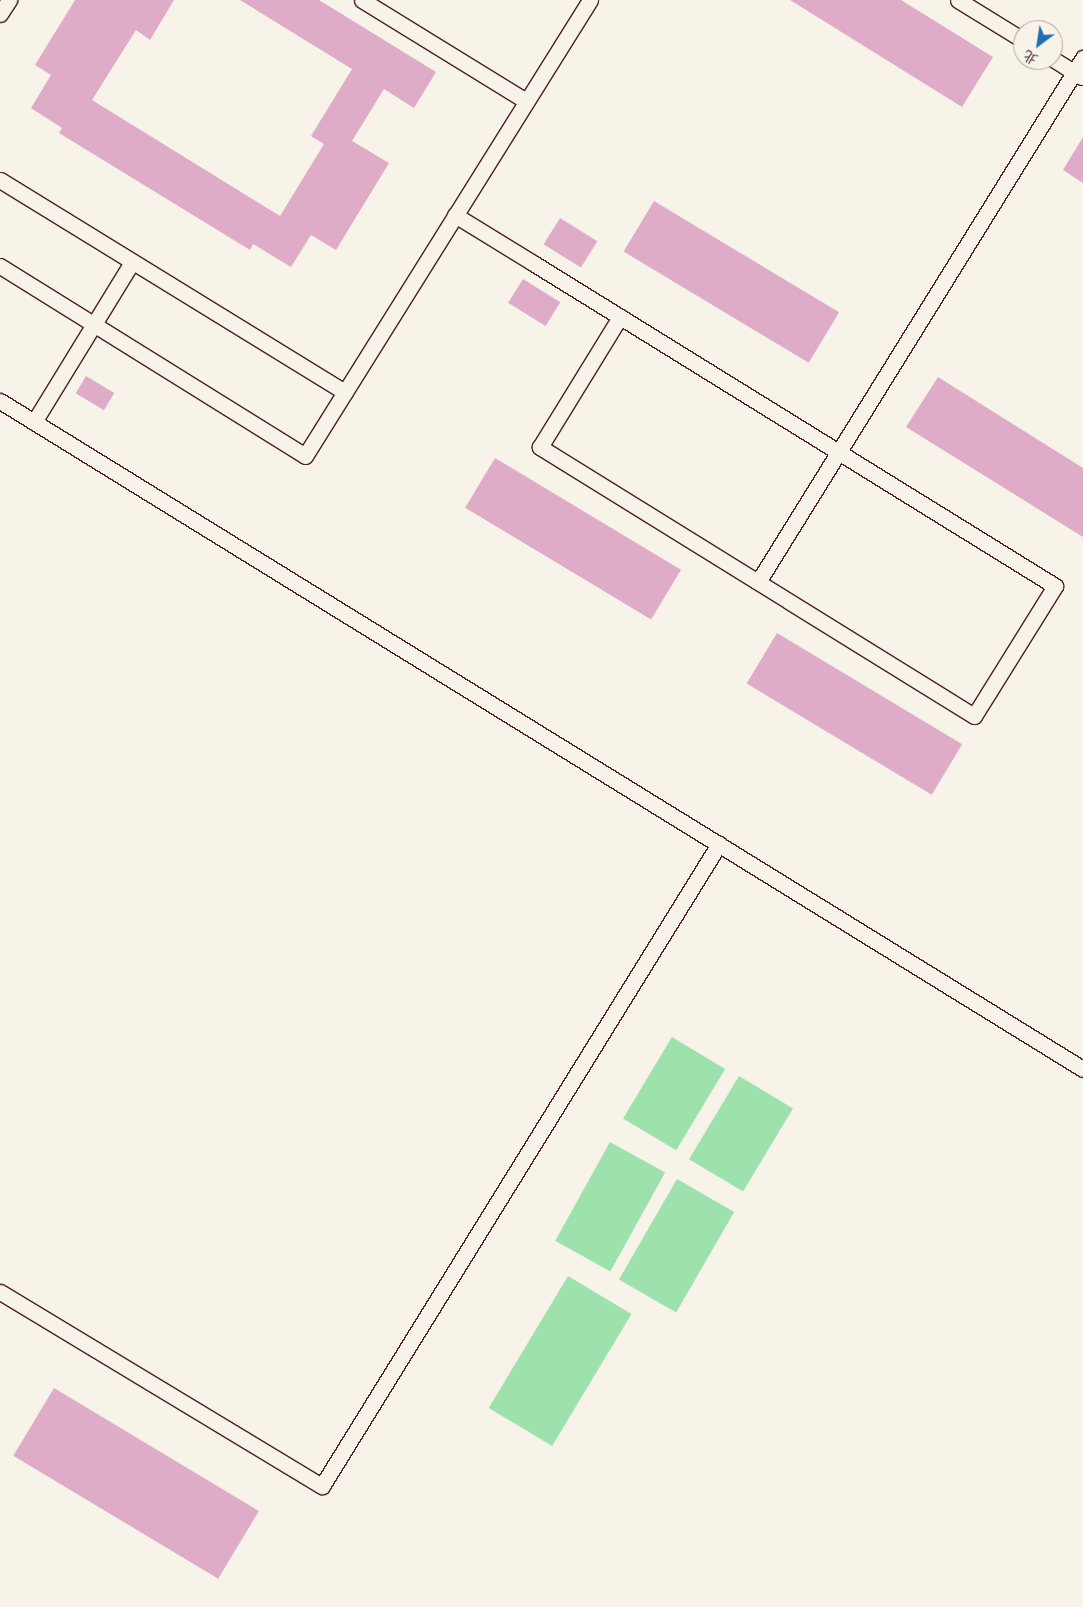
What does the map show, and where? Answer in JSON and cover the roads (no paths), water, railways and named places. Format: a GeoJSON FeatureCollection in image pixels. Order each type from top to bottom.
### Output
{"type":"FeatureCollection","features":[{"type":"Feature","properties":{"kind":"lane"},"geometry":{"type":"LineString","coordinates":[[0,14],[9,0]]}},
{"type":"Feature","properties":{"kind":"lane"},"geometry":{"type":"LineString","coordinates":[[362,0],[526,101]]}},
{"type":"Feature","properties":{"kind":"lane"},"geometry":{"type":"LineString","coordinates":[[0,266],[305,456],[590,0]]}},
{"type":"Feature","properties":{"kind":"lane"},"geometry":{"type":"LineString","coordinates":[[958,0],[1013,34]]}},
{"type":"Feature","properties":{"kind":"lane"},"geometry":{"type":"LineString","coordinates":[[758,582],[1079,75],[1083,58]]}},
{"type":"Feature","properties":{"kind":"lane"},"geometry":{"type":"LineString","coordinates":[[1063,65],[1079,75]]}},
{"type":"Feature","properties":{"kind":"lane"},"geometry":{"type":"LineString","coordinates":[[0,180],[344,392]]}},
{"type":"Feature","properties":{"kind":"lane"},"geometry":{"type":"LineString","coordinates":[[455,215],[839,452],[1055,586],[974,716],[540,447],[620,317]]}},
{"type":"Feature","properties":{"kind":"lane"},"geometry":{"type":"LineString","coordinates":[[34,422],[132,262]]}},
{"type":"Feature","properties":{"kind":"lane"},"geometry":{"type":"LineString","coordinates":[[0,401],[1083,1070]]}},
{"type":"Feature","properties":{"kind":"lane"},"geometry":{"type":"LineString","coordinates":[[0,1292],[322,1486],[719,844]]}}]}
